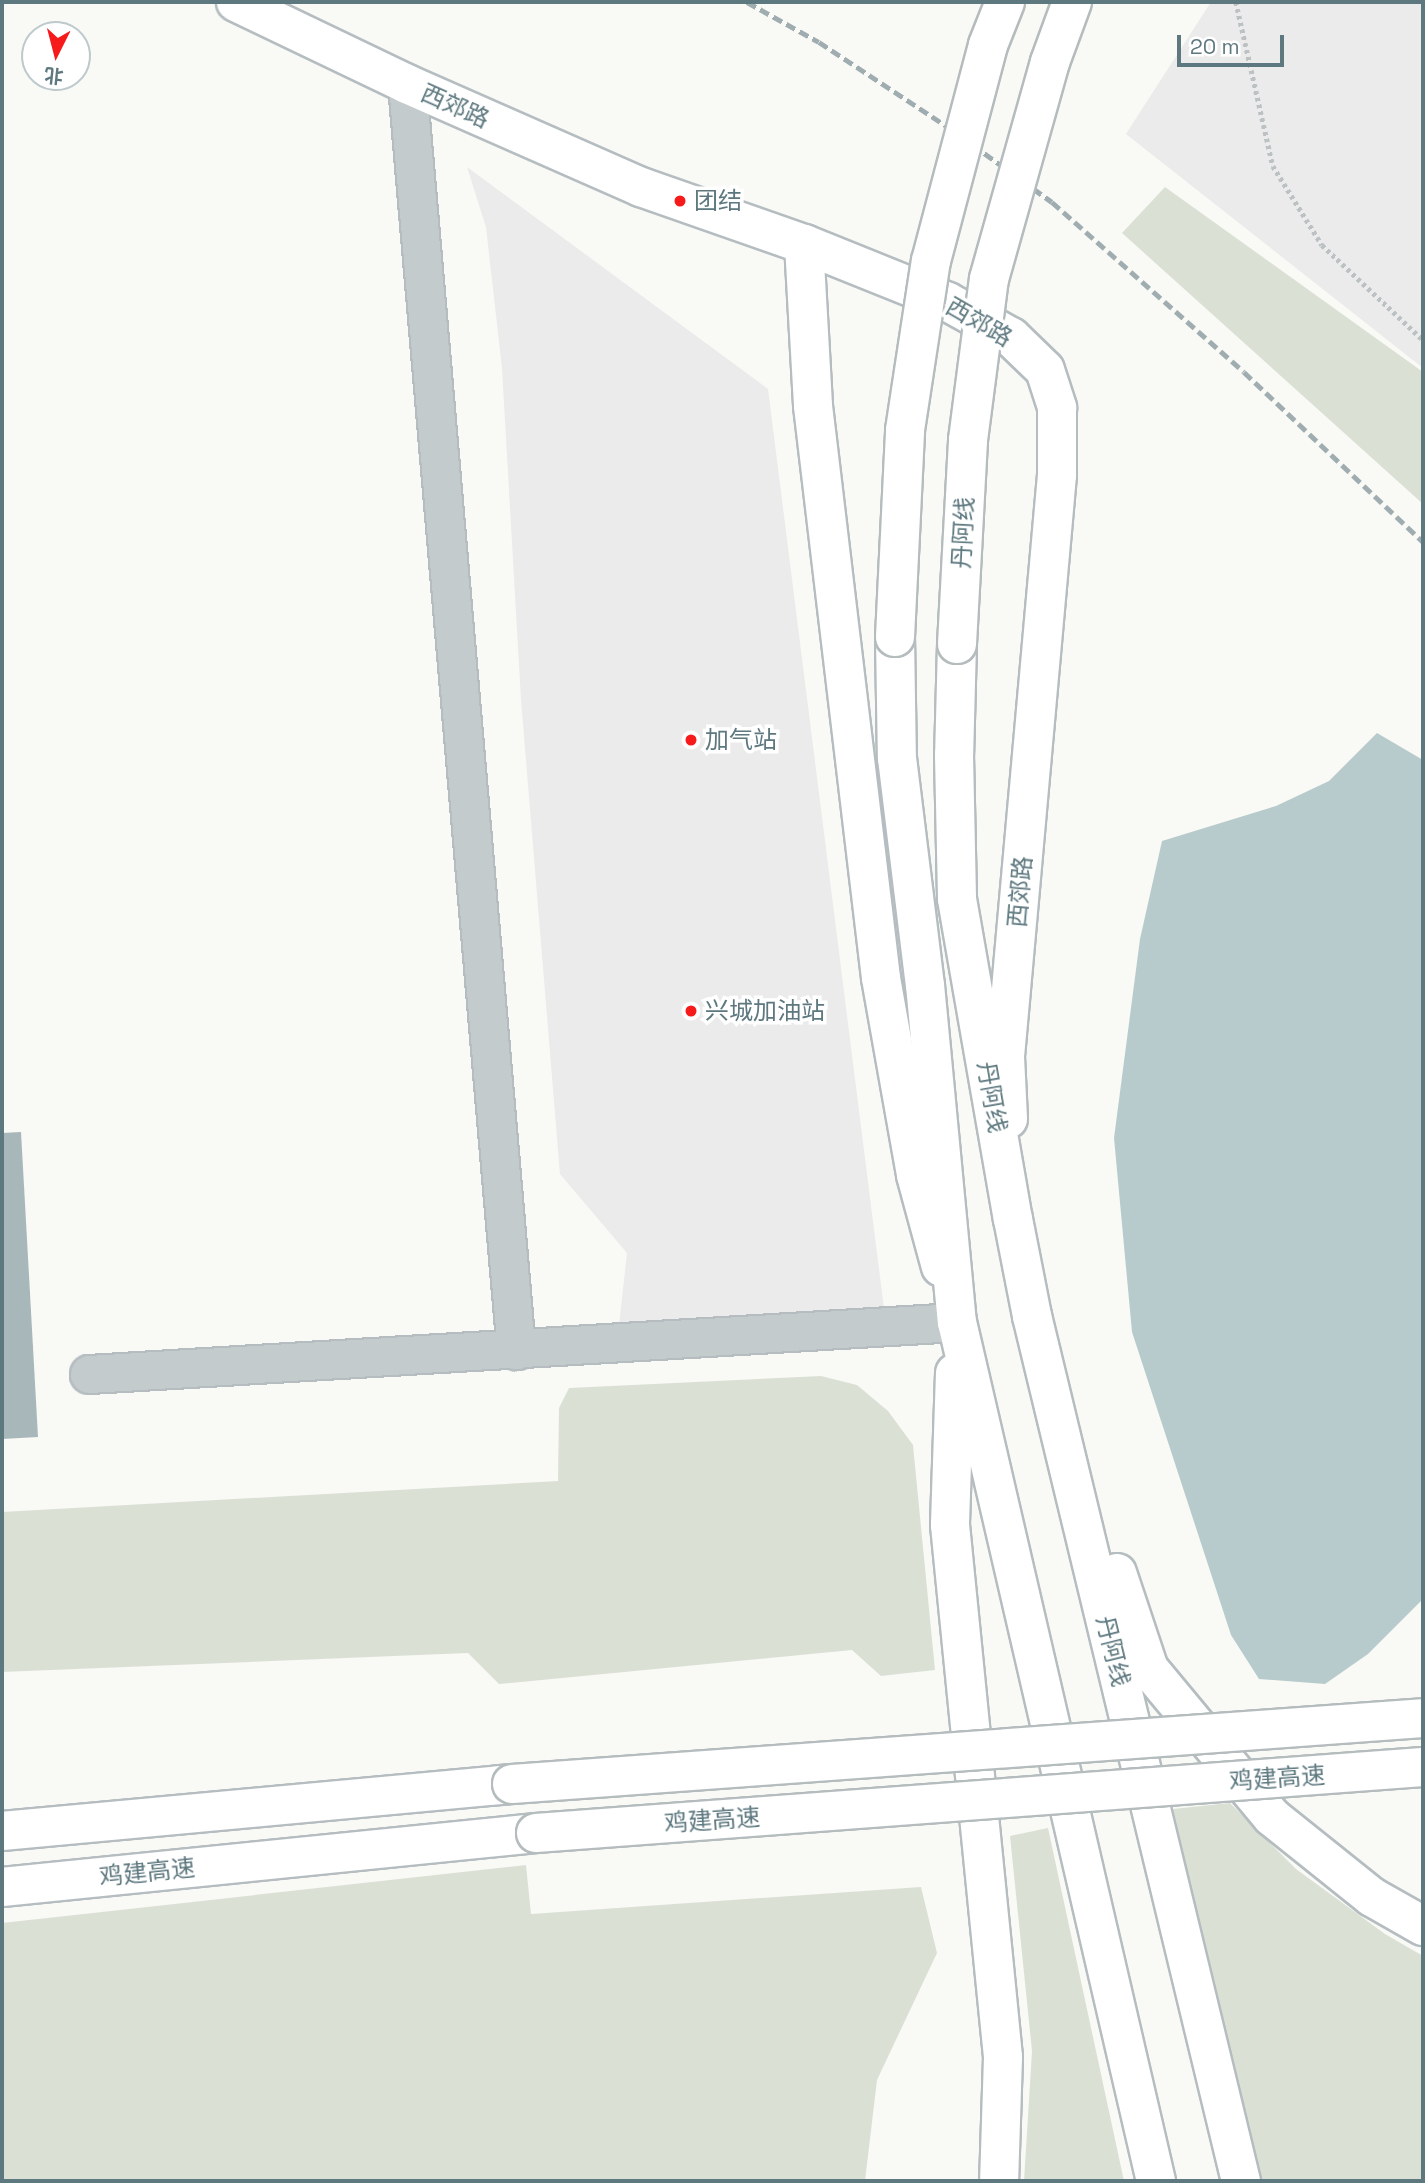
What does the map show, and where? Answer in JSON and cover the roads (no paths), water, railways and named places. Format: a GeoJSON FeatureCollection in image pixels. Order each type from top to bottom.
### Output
{"type":"FeatureCollection","features":[{"type":"Feature","properties":{"kind":"main road","name":"西郊路"},"geometry":{"type":"LineString","coordinates":[[236,2],[407,84],[641,187],[804,244],[948,302],[1011,337],[1045,370],[1057,408],[1057,475],[1005,1057],[1013,1219]]}},
{"type":"Feature","properties":{"kind":"main road"},"geometry":{"type":"LineString","coordinates":[[999,2181],[1003,2057],[950,1525],[957,1322],[925,985],[897,758],[895,637],[905,430],[931,261],[988,45],[1005,2]]}},
{"type":"Feature","properties":{"kind":"main road","name":"丹阿线"},"geometry":{"type":"LineString","coordinates":[[1072,2],[1050,62],[989,279],[968,440],[954,755],[957,899],[1032,1316],[1241,2181]]}},
{"type":"Feature","properties":{"kind":"main road"},"geometry":{"type":"LineString","coordinates":[[804,244],[813,406],[881,978],[916,1175],[957,1322],[1156,2181]]}},
{"type":"Feature","properties":{"kind":"main road"},"geometry":{"type":"LineString","coordinates":[[1032,1316],[1149,1669],[1272,1817],[1372,1897],[1423,1926]]}},
{"type":"Feature","properties":{"kind":"main road","name":"鸡建高速"},"geometry":{"type":"LineString","coordinates":[[2,1831],[512,1784],[1423,1718]]}},
{"type":"Feature","properties":{"kind":"main road","name":"鸡建高速"},"geometry":{"type":"LineString","coordinates":[[2,1887],[536,1833],[1423,1767]]}},
{"type":"Feature","properties":{"kind":"main road"},"geometry":{"type":"LineString","coordinates":[[2,1809],[512,1784]]}},
{"type":"Feature","properties":{"kind":"street"},"geometry":{"type":"LineString","coordinates":[[407,84],[516,1350]]}},
{"type":"Feature","properties":{"kind":"street"},"geometry":{"type":"LineString","coordinates":[[89,1374],[957,1322]]}},
{"type":"Feature","properties":{"kind":"railway"},"geometry":{"type":"LineString","coordinates":[[747,2],[819,42],[948,127],[1052,202],[1244,372],[1423,542]]}},
{"type":"Feature","properties":{"kind":"place","name":"团结"},"geometry":{"type":"Point","coordinates":[680,201]}},
{"type":"Feature","properties":{"kind":"place","name":"加气站"},"geometry":{"type":"Point","coordinates":[691,740]}},
{"type":"Feature","properties":{"kind":"place","name":"兴城加油站"},"geometry":{"type":"Point","coordinates":[691,1011]}}]}
